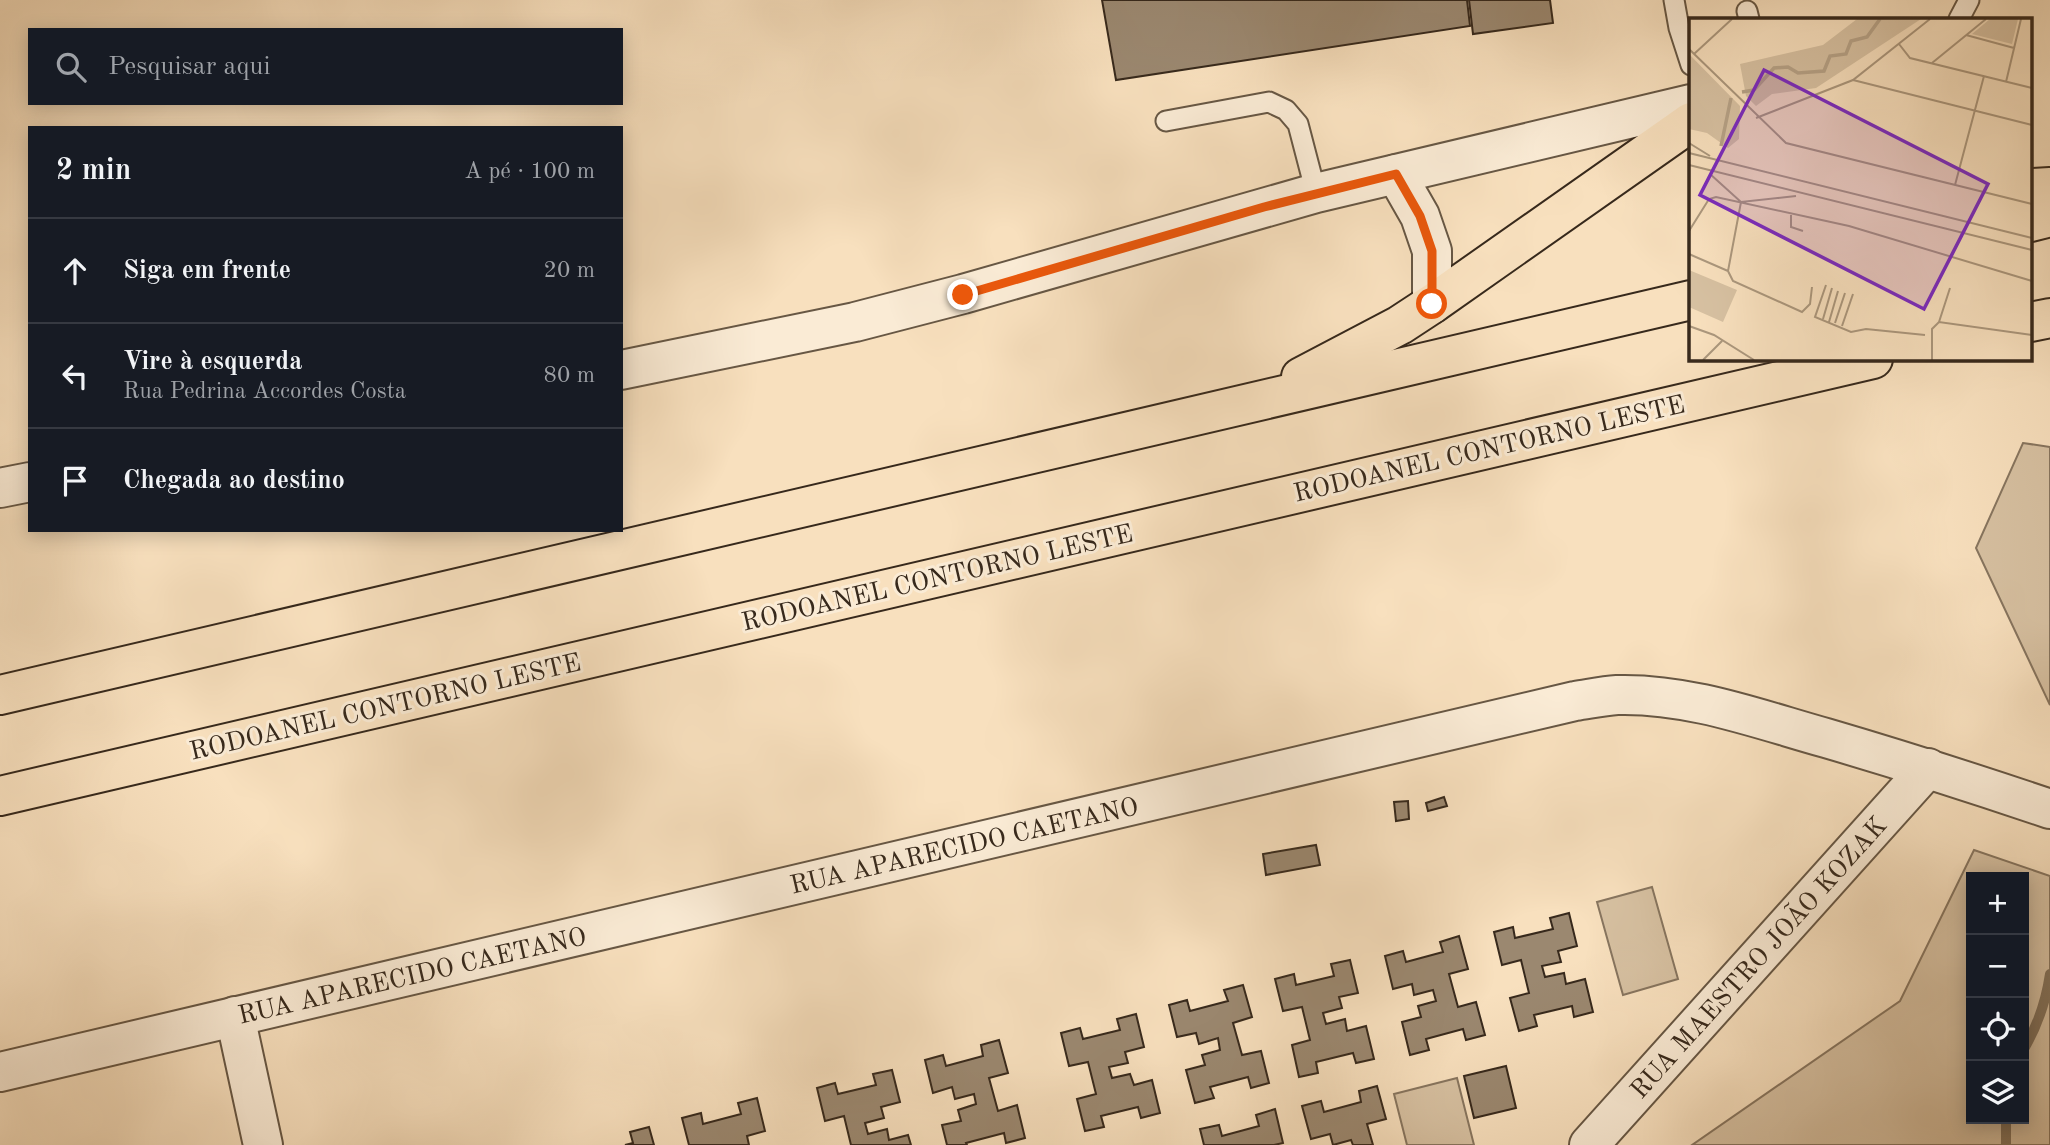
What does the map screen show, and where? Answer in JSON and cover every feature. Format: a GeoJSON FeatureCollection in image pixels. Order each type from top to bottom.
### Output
{"type":"FeatureCollection","features":[{"type":"Feature","properties":{"kind":"highway"},"geometry":{"type":"LineString","coordinates":[[1255,401],[1400,325],[1689,123]]}},
{"type":"Feature","properties":{"kind":"highway"},"geometry":{"type":"LineString","coordinates":[[2032,188],[2050,187]]}},
{"type":"Feature","properties":{"kind":"highway"},"geometry":{"type":"LineString","coordinates":[[2032,222],[2050,217]]}},
{"type":"Feature","properties":{"kind":"highway"},"geometry":{"type":"LineString","coordinates":[[0,695],[1689,300]]}},
{"type":"Feature","properties":{"kind":"highway"},"geometry":{"type":"LineString","coordinates":[[2032,322],[2050,318]]}},
{"type":"Feature","properties":{"kind":"highway","name":"RODOANEL CONTORNO LESTE"},"geometry":{"type":"LineString","coordinates":[[0,796],[1869,360]]}},
{"type":"Feature","properties":{"kind":"street"},"geometry":{"type":"LineString","coordinates":[[623,370],[855,322],[963,295],[1316,193],[1689,104]]}},
{"type":"Feature","properties":{"kind":"street"},"geometry":{"type":"LineString","coordinates":[[1396,174],[1420,216],[1432,251],[1432,304]]}},
{"type":"Feature","properties":{"kind":"street"},"geometry":{"type":"LineString","coordinates":[[0,488],[28,482]]}},
{"type":"Feature","properties":{"kind":"street","name":"RUA APARECIDO CAETANO"},"geometry":{"type":"LineString","coordinates":[[0,1072],[1549,707],[1615,695],[1662,697],[1723,709],[1928,768],[2050,809]]}},
{"type":"Feature","properties":{"kind":"street","name":"RUA MAESTRO JOÃO KOZAK"},"geometry":{"type":"LineString","coordinates":[[1589,1145],[1928,768]]}},
{"type":"Feature","properties":{"kind":"street"},"geometry":{"type":"LineString","coordinates":[[235,1016],[263,1145]]}},
{"type":"Feature","properties":{"kind":"lane"},"geometry":{"type":"LineString","coordinates":[[1674,0],[1689,59]]}},
{"type":"Feature","properties":{"kind":"lane"},"geometry":{"type":"LineString","coordinates":[[1960,18],[1969,0]]}},
{"type":"Feature","properties":{"kind":"lane"},"geometry":{"type":"LineString","coordinates":[[1166,121],[1269,102],[1286,110],[1298,124],[1316,193]]}},
{"type":"Feature","properties":{"kind":"shaded area"},"geometry":{"type":"Polygon","coordinates":[[[2023,443],[2050,447],[2050,705],[1976,548],[2023,443]]]}},
{"type":"Feature","properties":{"kind":"shaded area"},"geometry":{"type":"Polygon","coordinates":[[[1974,850],[2050,876],[2050,1145],[1692,1145],[1900,1001],[1974,850]]]}},
{"type":"Feature","properties":{"kind":"shaded area"},"geometry":{"type":"Polygon","coordinates":[[[1652,887],[1678,979],[1623,995],[1597,902],[1652,887]]]}},
{"type":"Feature","properties":{"kind":"shaded area"},"geometry":{"type":"Polygon","coordinates":[[[1457,1078],[1474,1145],[1407,1145],[1394,1094],[1457,1078]]]}},
{"type":"Feature","properties":{"kind":"building"},"geometry":{"type":"Polygon","coordinates":[[[1102,0],[1467,0],[1470,26],[1116,80],[1102,0]]]}},
{"type":"Feature","properties":{"kind":"building"},"geometry":{"type":"Polygon","coordinates":[[[1469,0],[1550,0],[1553,23],[1473,34],[1469,0]]]}},
{"type":"Feature","properties":{"kind":"building"},"geometry":{"type":"Polygon","coordinates":[[[1444,797],[1447,806],[1428,811],[1426,803],[1444,797]]]}},
{"type":"Feature","properties":{"kind":"building"},"geometry":{"type":"Polygon","coordinates":[[[1408,801],[1409,819],[1396,821],[1394,802],[1408,801]]]}},
{"type":"Feature","properties":{"kind":"building"},"geometry":{"type":"Polygon","coordinates":[[[1316,845],[1320,865],[1266,875],[1263,854],[1316,845]]]}},
{"type":"Feature","properties":{"kind":"building"},"geometry":{"type":"Polygon","coordinates":[[[1569,913],[1577,946],[1558,951],[1561,962],[1542,966],[1545,977],[1564,973],[1566,984],[1585,979],[1593,1012],[1574,1017],[1572,1006],[1534,1015],[1537,1026],[1519,1031],[1510,998],[1529,993],[1521,960],[1502,965],[1494,932],[1513,927],[1515,938],[1553,929],[1550,918],[1569,913]]]}},
{"type":"Feature","properties":{"kind":"building"},"geometry":{"type":"Polygon","coordinates":[[[1459,936],[1468,969],[1449,974],[1458,1007],[1476,1002],[1485,1035],[1466,1040],[1463,1029],[1426,1039],[1429,1050],[1410,1055],[1402,1022],[1421,1017],[1418,1006],[1436,1001],[1433,990],[1414,995],[1412,984],[1393,989],[1385,956],[1403,951],[1406,962],[1443,952],[1440,942],[1459,936]]]}},
{"type":"Feature","properties":{"kind":"building"},"geometry":{"type":"Polygon","coordinates":[[[1350,960],[1358,993],[1339,997],[1342,1008],[1323,1013],[1326,1024],[1345,1019],[1347,1031],[1366,1026],[1374,1059],[1356,1063],[1353,1053],[1316,1062],[1318,1073],[1299,1077],[1292,1045],[1310,1040],[1302,1007],[1283,1011],[1275,979],[1294,974],[1296,985],[1334,976],[1331,964],[1350,960]]]}},
{"type":"Feature","properties":{"kind":"building"},"geometry":{"type":"Polygon","coordinates":[[[1243,985],[1252,1017],[1233,1023],[1242,1055],[1261,1051],[1269,1083],[1251,1088],[1248,1077],[1210,1087],[1214,1098],[1195,1103],[1186,1070],[1205,1065],[1202,1055],[1220,1050],[1218,1038],[1199,1044],[1196,1033],[1177,1037],[1169,1005],[1187,1000],[1190,1011],[1228,1001],[1224,990],[1243,985]]]}},
{"type":"Feature","properties":{"kind":"building"},"geometry":{"type":"Polygon","coordinates":[[[1136,1014],[1144,1047],[1125,1052],[1128,1063],[1109,1067],[1112,1078],[1130,1074],[1134,1085],[1152,1080],[1160,1113],[1141,1118],[1138,1107],[1101,1116],[1104,1127],[1085,1131],[1077,1099],[1096,1094],[1088,1062],[1069,1066],[1061,1033],[1080,1028],[1083,1039],[1120,1030],[1117,1019],[1136,1014]]]}},
{"type":"Feature","properties":{"kind":"building"},"geometry":{"type":"Polygon","coordinates":[[[999,1040],[1008,1073],[989,1078],[998,1111],[1017,1105],[1025,1138],[1006,1143],[1004,1133],[966,1143],[967,1145],[947,1145],[942,1125],[961,1121],[958,1110],[976,1104],[974,1094],[955,1099],[952,1087],[933,1093],[925,1060],[943,1055],[946,1066],[983,1056],[981,1045],[999,1040]]]}},
{"type":"Feature","properties":{"kind":"building"},"geometry":{"type":"Polygon","coordinates":[[[1506,1066],[1516,1108],[1474,1118],[1464,1076],[1506,1066]]]}},
{"type":"Feature","properties":{"kind":"building"},"geometry":{"type":"Polygon","coordinates":[[[892,1070],[900,1102],[881,1107],[884,1118],[865,1123],[868,1134],[887,1129],[889,1140],[908,1135],[911,1145],[851,1145],[844,1116],[825,1121],[817,1088],[835,1083],[838,1094],[876,1085],[873,1074],[892,1070]]]}},
{"type":"Feature","properties":{"kind":"building"},"geometry":{"type":"Polygon","coordinates":[[[1377,1086],[1386,1119],[1367,1124],[1373,1145],[1353,1145],[1351,1140],[1333,1145],[1330,1134],[1311,1139],[1302,1106],[1321,1101],[1324,1112],[1361,1102],[1359,1091],[1377,1086]]]}},
{"type":"Feature","properties":{"kind":"building"},"geometry":{"type":"Polygon","coordinates":[[[757,1098],[765,1131],[747,1136],[749,1145],[689,1145],[682,1118],[701,1113],[703,1124],[741,1114],[738,1103],[757,1098]]]}},
{"type":"Feature","properties":{"kind":"building"},"geometry":{"type":"Polygon","coordinates":[[[1275,1109],[1283,1143],[1204,1145],[1200,1129],[1219,1125],[1222,1136],[1259,1126],[1256,1115],[1275,1109]]]}},
{"type":"Feature","properties":{"kind":"building"},"geometry":{"type":"Polygon","coordinates":[[[649,1127],[654,1145],[625,1145],[633,1143],[630,1132],[649,1127]]]}},
{"type":"Feature","properties":{"kind":"waterway"},"geometry":{"type":"LineString","coordinates":[[2029,1039],[2041,1013],[2050,974]]}},
{"type":"Feature","properties":{"kind":"waterway"},"geometry":{"type":"LineString","coordinates":[[2006,1124],[2006,1145]]}},
{"type":"Feature","properties":{"kind":"route"},"geometry":{"type":"LineString","coordinates":[[963,295],[1264,207],[1396,174],[1420,216],[1432,251],[1432,304]]}}]}
